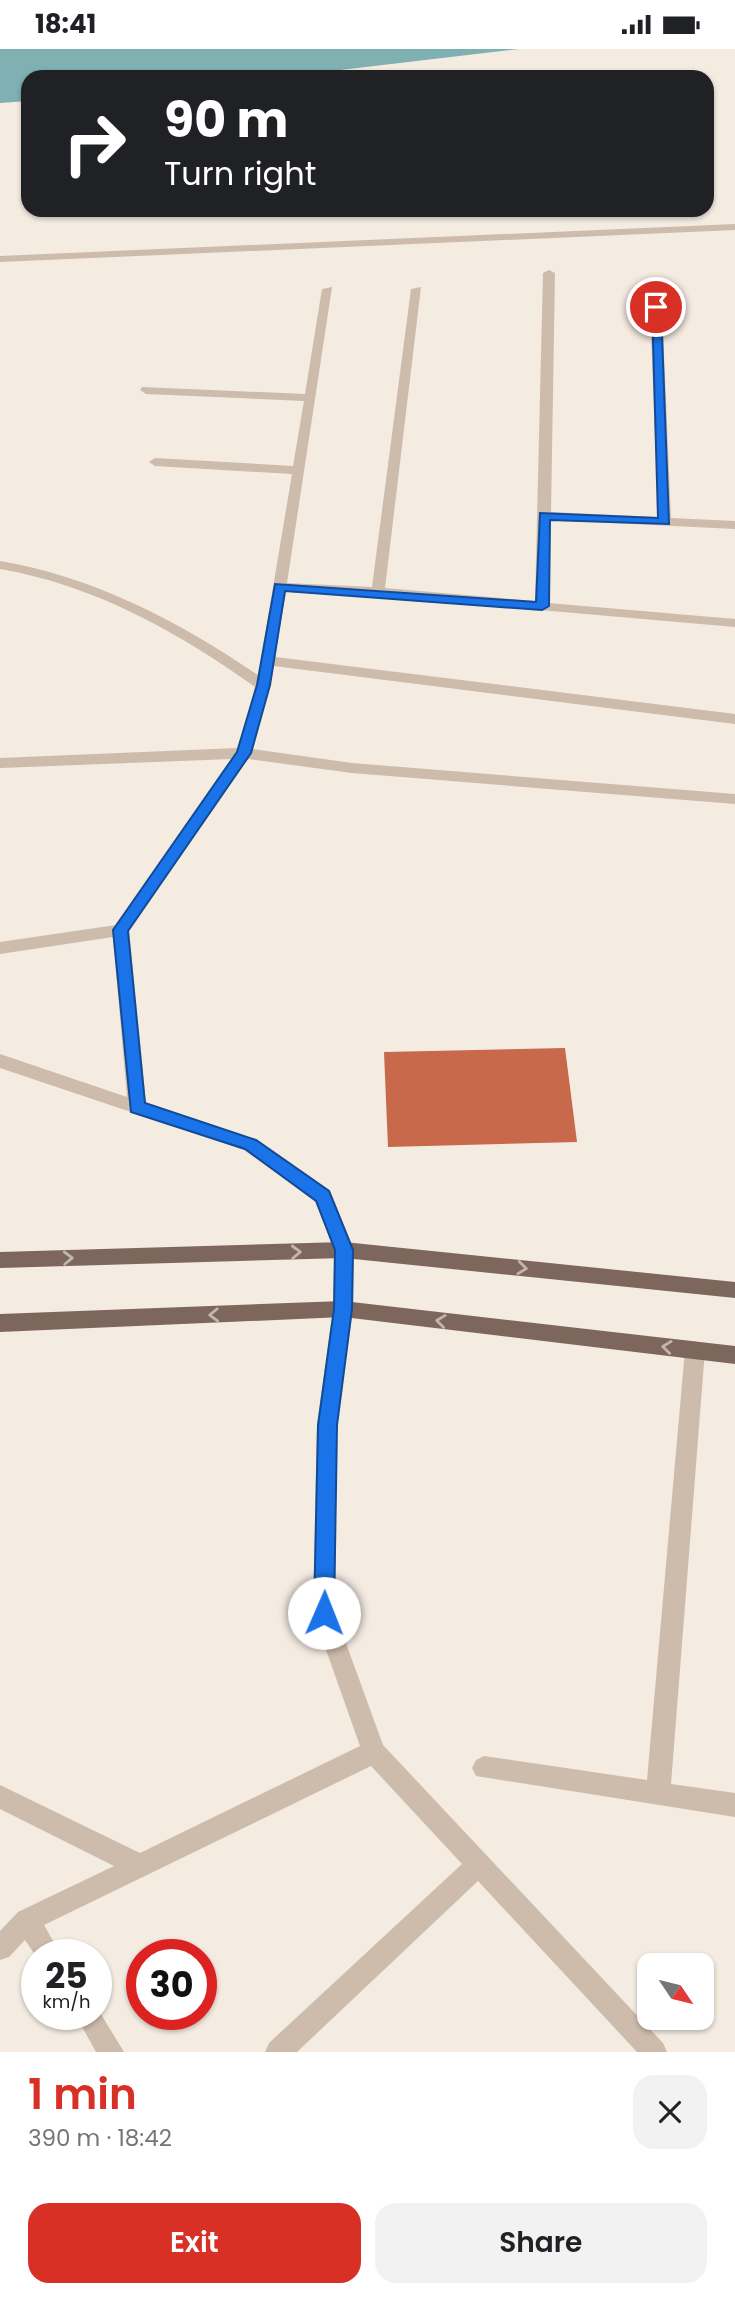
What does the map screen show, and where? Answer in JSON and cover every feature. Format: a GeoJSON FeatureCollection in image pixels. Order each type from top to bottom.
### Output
{"type":"FeatureCollection","features":[{"type":"Feature","properties":{"kind":"main road"},"geometry":{"type":"LineString","coordinates":[[0,1260],[344,1250],[735,1290]]}},
{"type":"Feature","properties":{"kind":"main road"},"geometry":{"type":"LineString","coordinates":[[0,1323],[343,1309],[735,1355]]}},
{"type":"Feature","properties":{"kind":"street"},"geometry":{"type":"LineString","coordinates":[[0,259],[556,237],[735,227]]}},
{"type":"Feature","properties":{"kind":"street"},"geometry":{"type":"LineString","coordinates":[[542,606],[549,273]]}},
{"type":"Feature","properties":{"kind":"street"},"geometry":{"type":"LineString","coordinates":[[137,1107],[121,930],[244,753],[268,661],[328,289]]}},
{"type":"Feature","properties":{"kind":"street"},"geometry":{"type":"LineString","coordinates":[[377,592],[417,289]]}},
{"type":"Feature","properties":{"kind":"street"},"geometry":{"type":"LineString","coordinates":[[656,307],[665,522]]}},
{"type":"Feature","properties":{"kind":"street"},"geometry":{"type":"LineString","coordinates":[[146,390],[310,398]]}},
{"type":"Feature","properties":{"kind":"street"},"geometry":{"type":"LineString","coordinates":[[155,462],[298,470]]}},
{"type":"Feature","properties":{"kind":"street"},"geometry":{"type":"LineString","coordinates":[[544,516],[735,525]]}},
{"type":"Feature","properties":{"kind":"street"},"geometry":{"type":"LineString","coordinates":[[0,565],[84,586],[214,650],[263,685]]}},
{"type":"Feature","properties":{"kind":"street"},"geometry":{"type":"LineString","coordinates":[[280,587],[377,592],[735,623]]}},
{"type":"Feature","properties":{"kind":"street"},"geometry":{"type":"LineString","coordinates":[[268,661],[735,719]]}},
{"type":"Feature","properties":{"kind":"street"},"geometry":{"type":"LineString","coordinates":[[0,763],[244,753],[352,768],[735,799]]}},
{"type":"Feature","properties":{"kind":"street"},"geometry":{"type":"LineString","coordinates":[[0,948],[121,930]]}},
{"type":"Feature","properties":{"kind":"street"},"geometry":{"type":"LineString","coordinates":[[0,1061],[250,1145],[323,1196],[344,1250],[343,1309],[327,1425],[324,1613],[374,1752],[654,2052]]}},
{"type":"Feature","properties":{"kind":"street"},"geometry":{"type":"LineString","coordinates":[[658,1794],[695,1350]]}},
{"type":"Feature","properties":{"kind":"street"},"geometry":{"type":"LineString","coordinates":[[0,1948],[27,1921],[374,1752]]}},
{"type":"Feature","properties":{"kind":"street"},"geometry":{"type":"LineString","coordinates":[[484,1768],[735,1805]]}},
{"type":"Feature","properties":{"kind":"street"},"geometry":{"type":"LineString","coordinates":[[0,1797],[140,1865]]}},
{"type":"Feature","properties":{"kind":"street"},"geometry":{"type":"LineString","coordinates":[[278,2052],[479,1864]]}},
{"type":"Feature","properties":{"kind":"street"},"geometry":{"type":"LineString","coordinates":[[27,1921],[39,1939]]}},
{"type":"Feature","properties":{"kind":"street"},"geometry":{"type":"LineString","coordinates":[[97,2030],[111,2052]]}},
{"type":"Feature","properties":{"kind":"water"},"geometry":{"type":"Polygon","coordinates":[[[0,49],[519,49],[340,70],[21,70],[21,102],[0,103],[0,49]]]}},
{"type":"Feature","properties":{"kind":"building"},"geometry":{"type":"Polygon","coordinates":[[[565,1048],[577,1142],[388,1147],[384,1052],[565,1048]]]}},
{"type":"Feature","properties":{"kind":"route"},"geometry":{"type":"LineString","coordinates":[[324,1613],[327,1425],[343,1309],[344,1250],[323,1196],[250,1145],[137,1107],[121,930],[244,753],[263,685],[280,587],[542,606],[544,516],[665,522],[656,307]]}}]}
